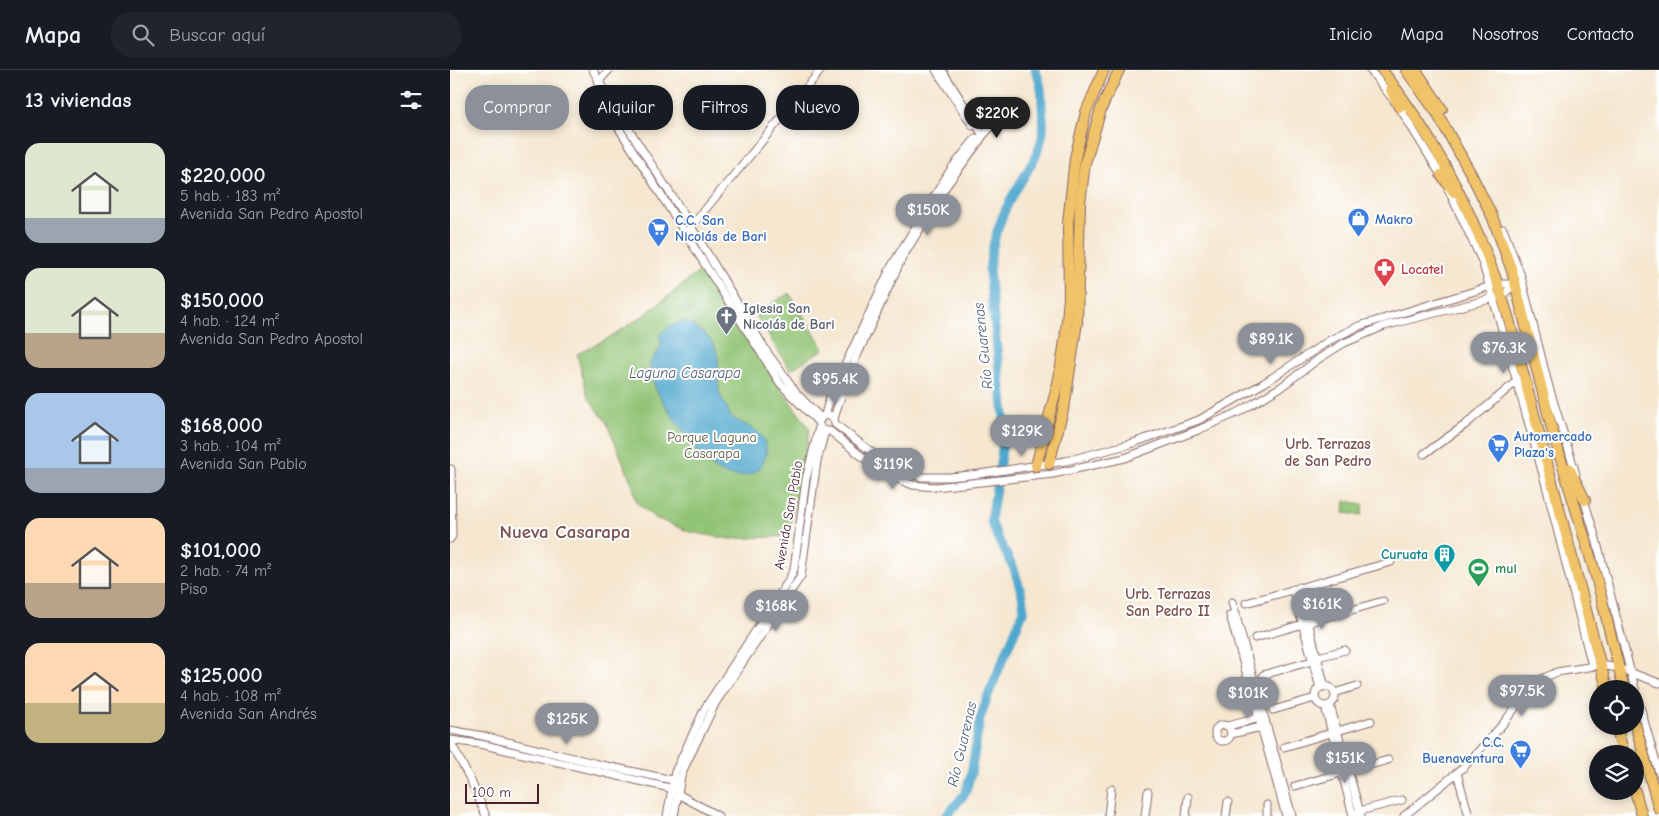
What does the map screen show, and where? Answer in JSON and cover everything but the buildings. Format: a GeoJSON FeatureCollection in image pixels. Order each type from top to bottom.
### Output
{"type":"FeatureCollection","features":[{"type":"Feature","properties":{"kind":"highway"},"geometry":{"type":"LineString","coordinates":[[1036,466],[1059,379],[1065,341],[1069,298],[1068,223],[1075,158],[1086,112],[1104,70]]}},
{"type":"Feature","properties":{"kind":"highway"},"geometry":{"type":"LineString","coordinates":[[1381,70],[1400,107]]}},
{"type":"Feature","properties":{"kind":"highway"},"geometry":{"type":"LineString","coordinates":[[1381,70],[1395,86],[1449,173],[1490,259],[1494,285],[1596,665]]}},
{"type":"Feature","properties":{"kind":"highway"},"geometry":{"type":"LineString","coordinates":[[1406,70],[1437,113],[1471,174],[1492,216],[1512,271]]}},
{"type":"Feature","properties":{"kind":"highway"},"geometry":{"type":"LineString","coordinates":[[1416,70],[1462,144],[1498,213],[1553,433],[1596,576],[1621,680]]}},
{"type":"Feature","properties":{"kind":"highway"},"geometry":{"type":"LineString","coordinates":[[1049,464],[1065,402],[1077,322],[1080,202],[1086,164],[1101,109],[1120,72]]}},
{"type":"Feature","properties":{"kind":"highway"},"geometry":{"type":"LineString","coordinates":[[1441,175],[1470,215]]}},
{"type":"Feature","properties":{"kind":"highway"},"geometry":{"type":"LineString","coordinates":[[1553,433],[1585,500]]}},
{"type":"Feature","properties":{"kind":"highway"},"geometry":{"type":"LineString","coordinates":[[1588,647],[1603,680]]}},
{"type":"Feature","properties":{"kind":"highway"},"geometry":{"type":"LineString","coordinates":[[1638,735],[1659,809]]}},
{"type":"Feature","properties":{"kind":"highway"},"geometry":{"type":"LineString","coordinates":[[1638,800],[1642,816]]}},
{"type":"Feature","properties":{"kind":"street"},"geometry":{"type":"LineString","coordinates":[[593,70],[688,230],[797,394],[823,424],[884,474],[923,486],[978,483],[1042,476],[1125,458],[1239,412],[1344,343],[1384,326],[1497,296],[1515,284]]}},
{"type":"Feature","properties":{"kind":"street"},"geometry":{"type":"LineString","coordinates":[[599,80],[609,70]]}},
{"type":"Feature","properties":{"kind":"street"},"geometry":{"type":"LineString","coordinates":[[688,230],[821,70]]}},
{"type":"Feature","properties":{"kind":"street"},"geometry":{"type":"LineString","coordinates":[[936,70],[982,134],[981,139]]}},
{"type":"Feature","properties":{"kind":"street"},"geometry":{"type":"LineString","coordinates":[[942,70],[978,131]]}},
{"type":"Feature","properties":{"kind":"street"},"geometry":{"type":"LineString","coordinates":[[1370,70],[1400,107],[1441,175],[1494,285]]}},
{"type":"Feature","properties":{"kind":"street"},"geometry":{"type":"LineString","coordinates":[[835,421],[838,405],[855,360],[902,258],[947,185],[996,121]]}},
{"type":"Feature","properties":{"kind":"street","name":"Avenida San Pablo"},"geometry":{"type":"LineString","coordinates":[[674,816],[681,758],[743,654],[793,582],[806,479],[830,398],[891,267],[950,169],[978,136],[978,131]]}},
{"type":"Feature","properties":{"kind":"street"},"geometry":{"type":"LineString","coordinates":[[1503,229],[1520,273],[1549,387],[1599,548],[1632,680]]}},
{"type":"Feature","properties":{"kind":"street"},"geometry":{"type":"LineString","coordinates":[[823,424],[830,415],[891,467],[921,477],[950,477],[1049,464],[1096,454],[1199,420],[1330,340],[1358,326],[1494,285],[1515,284]]}},
{"type":"Feature","properties":{"kind":"street"},"geometry":{"type":"LineString","coordinates":[[1497,296],[1517,381],[1588,647]]}},
{"type":"Feature","properties":{"kind":"street"},"geometry":{"type":"LineString","coordinates":[[1424,454],[1465,425],[1517,381]]}},
{"type":"Feature","properties":{"kind":"street"},"geometry":{"type":"LineString","coordinates":[[823,424],[835,421]]}},
{"type":"Feature","properties":{"kind":"street"},"geometry":{"type":"LineString","coordinates":[[1042,476],[1049,464]]}},
{"type":"Feature","properties":{"kind":"street"},"geometry":{"type":"LineString","coordinates":[[1036,466],[1042,476]]}},
{"type":"Feature","properties":{"kind":"street"},"geometry":{"type":"LineString","coordinates":[[450,539],[452,536],[451,469]]}},
{"type":"Feature","properties":{"kind":"street"},"geometry":{"type":"LineString","coordinates":[[1246,603],[1391,562]]}},
{"type":"Feature","properties":{"kind":"street"},"geometry":{"type":"LineString","coordinates":[[1296,588],[1322,687]]}},
{"type":"Feature","properties":{"kind":"street"},"geometry":{"type":"LineString","coordinates":[[1255,638],[1383,601]]}},
{"type":"Feature","properties":{"kind":"street"},"geometry":{"type":"LineString","coordinates":[[1232,602],[1233,614],[1261,718],[1292,816]]}},
{"type":"Feature","properties":{"kind":"street"},"geometry":{"type":"LineString","coordinates":[[1263,675],[1345,650]]}},
{"type":"Feature","properties":{"kind":"street"},"geometry":{"type":"LineString","coordinates":[[1404,816],[1457,773],[1490,739],[1535,684],[1557,672],[1596,665],[1618,668],[1659,682]]}},
{"type":"Feature","properties":{"kind":"street"},"geometry":{"type":"LineString","coordinates":[[1334,693],[1357,686]]}},
{"type":"Feature","properties":{"kind":"street"},"geometry":{"type":"LineString","coordinates":[[1322,687],[1330,689],[1334,693],[1334,700],[1327,706],[1318,704],[1315,698],[1317,690],[1322,687]]}},
{"type":"Feature","properties":{"kind":"street"},"geometry":{"type":"LineString","coordinates":[[1273,710],[1315,698]]}},
{"type":"Feature","properties":{"kind":"street"},"geometry":{"type":"LineString","coordinates":[[1327,706],[1357,815],[1402,800]]}},
{"type":"Feature","properties":{"kind":"street"},"geometry":{"type":"LineString","coordinates":[[1261,718],[1262,729],[1286,816]]}},
{"type":"Feature","properties":{"kind":"street"},"geometry":{"type":"LineString","coordinates":[[1261,718],[1230,729],[1262,729]]}},
{"type":"Feature","properties":{"kind":"street"},"geometry":{"type":"LineString","coordinates":[[1644,720],[1659,773]]}},
{"type":"Feature","properties":{"kind":"street"},"geometry":{"type":"LineString","coordinates":[[1284,747],[1371,721]]}},
{"type":"Feature","properties":{"kind":"street"},"geometry":{"type":"LineString","coordinates":[[450,730],[677,780]]}},
{"type":"Feature","properties":{"kind":"street"},"geometry":{"type":"LineString","coordinates":[[450,740],[480,744],[676,791],[718,816]]}},
{"type":"Feature","properties":{"kind":"street"},"geometry":{"type":"LineString","coordinates":[[450,740],[465,767],[486,816]]}},
{"type":"Feature","properties":{"kind":"street"},"geometry":{"type":"LineString","coordinates":[[1295,786],[1388,760]]}},
{"type":"Feature","properties":{"kind":"street"},"geometry":{"type":"LineString","coordinates":[[1457,773],[1468,816]]}},
{"type":"Feature","properties":{"kind":"street"},"geometry":{"type":"LineString","coordinates":[[1108,816],[1111,788]]}},
{"type":"Feature","properties":{"kind":"street","name":"Avenida San Pablo"},"geometry":{"type":"LineString","coordinates":[[666,816],[676,791]]}},
{"type":"Feature","properties":{"kind":"street"},"geometry":{"type":"LineString","coordinates":[[1145,816],[1148,792]]}},
{"type":"Feature","properties":{"kind":"street"},"geometry":{"type":"LineString","coordinates":[[1186,816],[1188,797]]}},
{"type":"Feature","properties":{"kind":"street"},"geometry":{"type":"LineString","coordinates":[[1226,816],[1228,802]]}},
{"type":"Feature","properties":{"kind":"street"},"geometry":{"type":"LineString","coordinates":[[1267,816],[1268,805]]}},
{"type":"Feature","properties":{"kind":"green space","name":"Parque Laguna Casarapa"},"geometry":{"type":"Polygon","coordinates":[[[701,270],[775,381],[810,429],[788,536],[730,539],[690,532],[655,518],[637,503],[632,484],[607,423],[588,397],[577,354],[612,336],[644,315],[701,270]]]}},
{"type":"Feature","properties":{"kind":"green space"},"geometry":{"type":"Polygon","coordinates":[[[789,293],[824,349],[790,370],[755,314],[789,293]]]}},
{"type":"Feature","properties":{"kind":"green space"},"geometry":{"type":"Polygon","coordinates":[[[1345,501],[1363,504],[1362,515],[1344,513],[1345,501]]]}},
{"type":"Feature","properties":{"kind":"water","name":"Laguna Casarapa"},"geometry":{"type":"Polygon","coordinates":[[[683,321],[695,327],[714,344],[718,360],[720,395],[731,417],[756,431],[765,442],[766,453],[764,460],[758,470],[752,474],[741,476],[729,475],[719,472],[712,467],[684,432],[655,387],[650,364],[660,348],[659,335],[670,326],[683,321]]]}},
{"type":"Feature","properties":{"kind":"waterway","name":"Río Guarenas"},"geometry":{"type":"LineString","coordinates":[[946,816],[965,794],[971,774],[980,719],[1024,610],[1022,595],[1014,569],[991,521],[1004,437],[1004,416],[989,271],[993,244],[1002,219],[1009,202],[1039,149],[1043,123],[1041,90],[1039,78],[1035,70]]}},
{"type":"Feature","properties":{"kind":"place","name":"Makro"},"geometry":{"type":"Point","coordinates":[1359,238]}},
{"type":"Feature","properties":{"kind":"place","name":"C.C. San Nicolás de Bari"},"geometry":{"type":"Point","coordinates":[659,247]}},
{"type":"Feature","properties":{"kind":"place","name":"Locatel"},"geometry":{"type":"Point","coordinates":[1385,288]}},
{"type":"Feature","properties":{"kind":"place","name":"Iglesia San Nicolás de Bari"},"geometry":{"type":"Point","coordinates":[727,335]}},
{"type":"Feature","properties":{"kind":"place","name":"Automercado Plaza's"},"geometry":{"type":"Point","coordinates":[1498,463]}},
{"type":"Feature","properties":{"kind":"place","name":"Curuata"},"geometry":{"type":"Point","coordinates":[1444,573]}},
{"type":"Feature","properties":{"kind":"place","name":"mul"},"geometry":{"type":"Point","coordinates":[1479,587]}},
{"type":"Feature","properties":{"kind":"place","name":"C.C. Buenaventura"},"geometry":{"type":"Point","coordinates":[1520,769]}},
{"type":"Feature","properties":{"kind":"district","name":"Urb. Terrazas de San Pedro"},"geometry":{"type":"Point","coordinates":[1328,452]}},
{"type":"Feature","properties":{"kind":"district","name":"Nueva Casarapa"},"geometry":{"type":"Point","coordinates":[565,531]}},
{"type":"Feature","properties":{"kind":"district","name":"Urb. Terrazas San Pedro II"},"geometry":{"type":"Point","coordinates":[1168,602]}}]}
